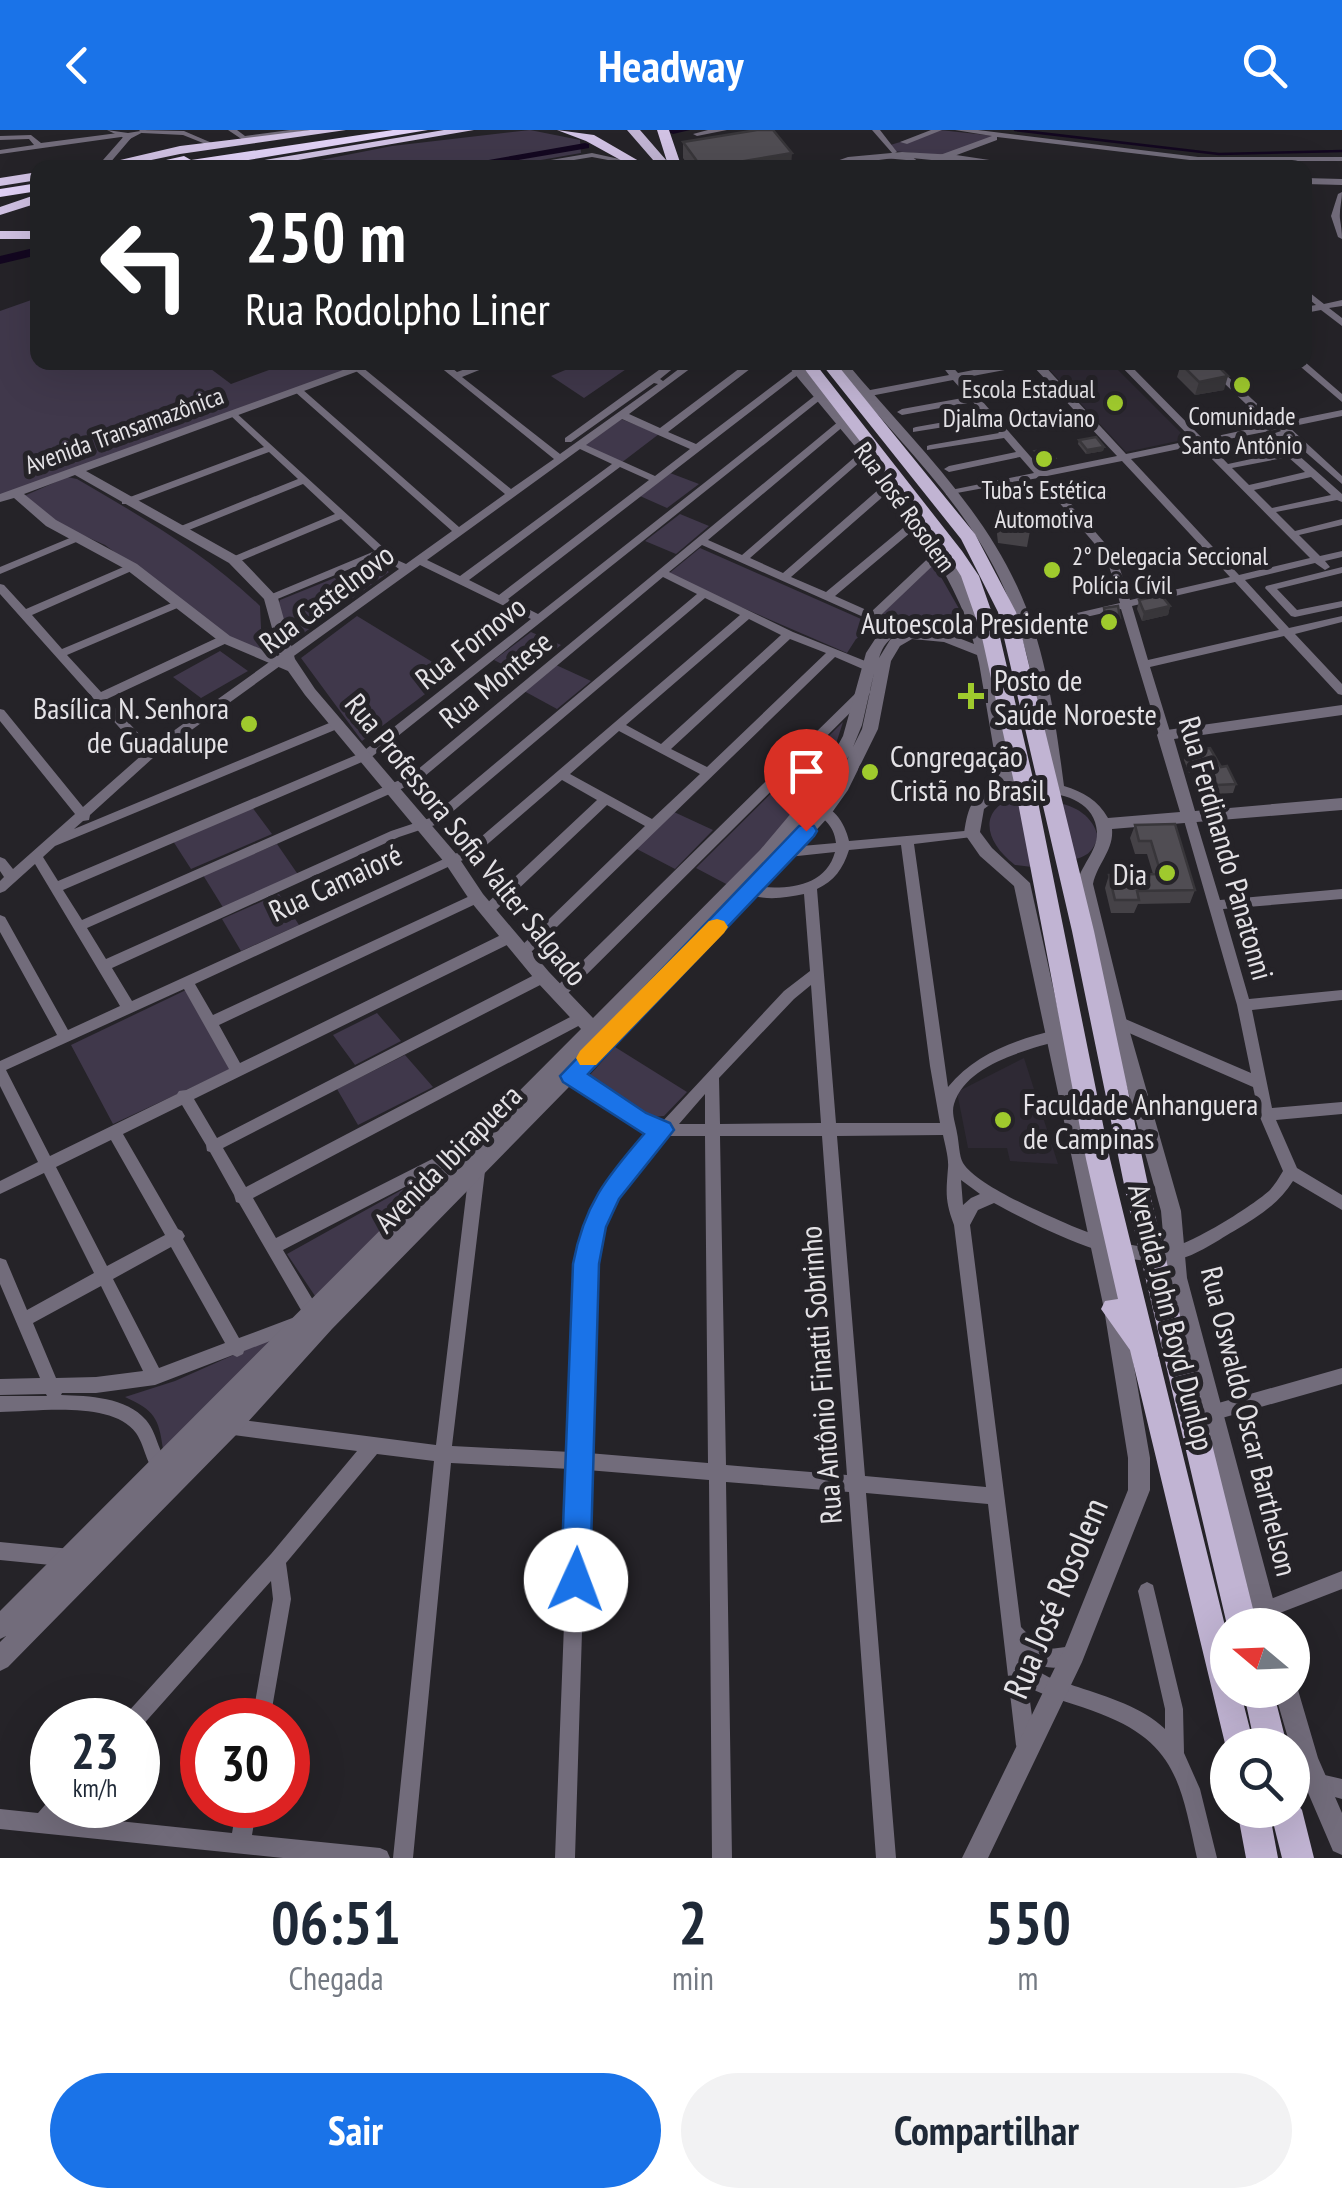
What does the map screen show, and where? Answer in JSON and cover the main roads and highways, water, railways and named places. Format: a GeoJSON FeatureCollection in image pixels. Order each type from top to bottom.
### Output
{"type":"FeatureCollection","features":[{"type":"Feature","properties":{"kind":"highway"},"geometry":{"type":"LineString","coordinates":[[154,160],[207,147],[340,130]]}},
{"type":"Feature","properties":{"kind":"highway"},"geometry":{"type":"LineString","coordinates":[[189,160],[386,130]]}},
{"type":"Feature","properties":{"kind":"highway"},"geometry":{"type":"LineString","coordinates":[[227,160],[468,130]]}},
{"type":"Feature","properties":{"kind":"highway"},"geometry":{"type":"LineString","coordinates":[[269,160],[427,133],[482,130]]}},
{"type":"Feature","properties":{"kind":"highway"},"geometry":{"type":"LineString","coordinates":[[563,130],[590,138],[631,160]]}},
{"type":"Feature","properties":{"kind":"highway"},"geometry":{"type":"LineString","coordinates":[[663,130],[670,160]]}},
{"type":"Feature","properties":{"kind":"highway"},"geometry":{"type":"LineString","coordinates":[[131,160],[180,150],[293,137]]}},
{"type":"Feature","properties":{"kind":"highway"},"geometry":{"type":"LineString","coordinates":[[0,185],[30,181]]}},
{"type":"Feature","properties":{"kind":"highway"},"geometry":{"type":"LineString","coordinates":[[0,201],[30,197]]}},
{"type":"Feature","properties":{"kind":"highway"},"geometry":{"type":"LineString","coordinates":[[0,211],[30,199]]}},
{"type":"Feature","properties":{"kind":"highway"},"geometry":{"type":"LineString","coordinates":[[0,235],[30,236]]}},
{"type":"Feature","properties":{"kind":"main road"},"geometry":{"type":"LineString","coordinates":[[621,130],[647,160]]}},
{"type":"Feature","properties":{"kind":"main road"},"geometry":{"type":"LineString","coordinates":[[634,130],[664,160]]}},
{"type":"Feature","properties":{"kind":"main road","name":"Avenida John Boyd Dunlop"},"geometry":{"type":"LineString","coordinates":[[804,370],[878,450],[970,576],[1084,932],[1117,1102],[1165,1254],[1255,1608]]}},
{"type":"Feature","properties":{"kind":"main road","name":"Avenida John Boyd Dunlop"},"geometry":{"type":"LineString","coordinates":[[837,370],[983,558],[1007,612],[1109,1245],[1146,1349],[1234,1728]]}},
{"type":"Feature","properties":{"kind":"main road"},"geometry":{"type":"LineString","coordinates":[[1114,1310],[1146,1349]]}},
{"type":"Feature","properties":{"kind":"main road"},"geometry":{"type":"LineString","coordinates":[[1256,1828],[1262,1858]]}},
{"type":"Feature","properties":{"kind":"main road"},"geometry":{"type":"LineString","coordinates":[[1290,1828],[1298,1858]]}},
{"type":"Feature","properties":{"kind":"waterway"},"geometry":{"type":"LineString","coordinates":[[673,131],[685,130]]}},
{"type":"Feature","properties":{"kind":"waterway"},"geometry":{"type":"LineString","coordinates":[[1015,130],[1219,154],[1342,151]]}},
{"type":"Feature","properties":{"kind":"waterway"},"geometry":{"type":"LineString","coordinates":[[498,160],[585,146]]}},
{"type":"Feature","properties":{"kind":"waterway"},"geometry":{"type":"LineString","coordinates":[[0,260],[30,253]]}},
{"type":"Feature","properties":{"kind":"place","name":"Comunidade Santo Antônio"},"geometry":{"type":"Point","coordinates":[1242,385]}},
{"type":"Feature","properties":{"kind":"place","name":"Escola Estadual Djalma Octaviano"},"geometry":{"type":"Point","coordinates":[1115,403]}},
{"type":"Feature","properties":{"kind":"place","name":"Tuba's Estética Automotiva"},"geometry":{"type":"Point","coordinates":[1044,459]}},
{"type":"Feature","properties":{"kind":"place","name":"2° Delegacia Seccional Polícia Cívil"},"geometry":{"type":"Point","coordinates":[1052,570]}},
{"type":"Feature","properties":{"kind":"place","name":"Autoescola Presidente"},"geometry":{"type":"Point","coordinates":[1109,622]}},
{"type":"Feature","properties":{"kind":"place","name":"Posto de Saúde Noroeste"},"geometry":{"type":"Point","coordinates":[971,696]}},
{"type":"Feature","properties":{"kind":"place","name":"Basílica N. Senhora de Guadalupe"},"geometry":{"type":"Point","coordinates":[249,724]}},
{"type":"Feature","properties":{"kind":"place","name":"Congregação Cristã no Brasil"},"geometry":{"type":"Point","coordinates":[870,772]}},
{"type":"Feature","properties":{"kind":"place","name":"Dia"},"geometry":{"type":"Point","coordinates":[1167,873]}},
{"type":"Feature","properties":{"kind":"place","name":"Faculdade Anhanguera de Campinas"},"geometry":{"type":"Point","coordinates":[1003,1120]}}]}
